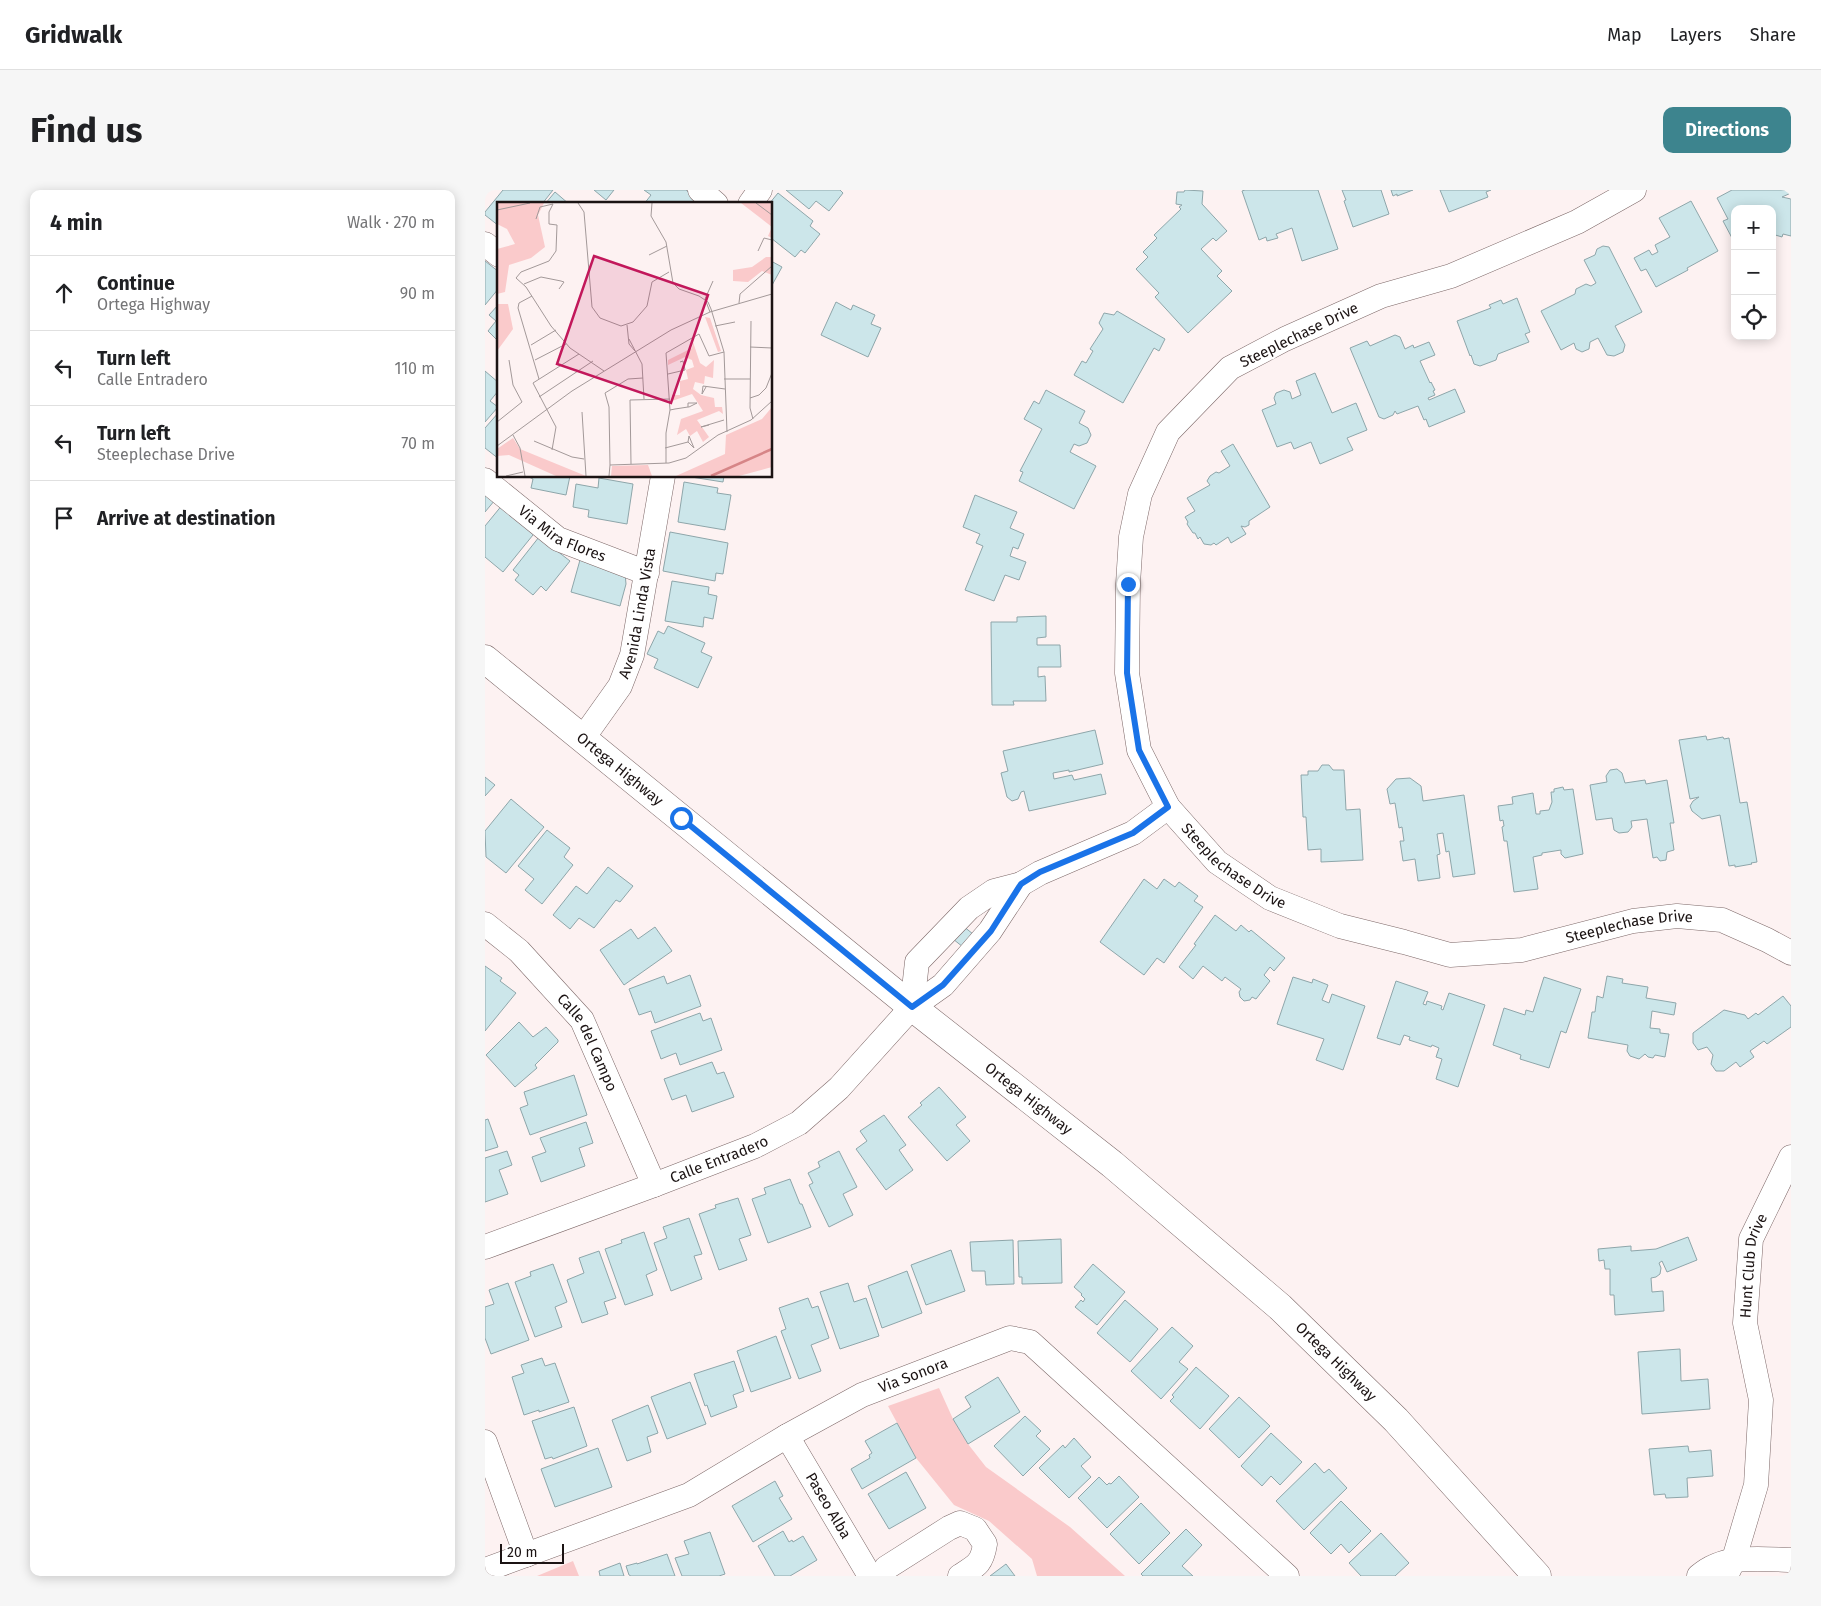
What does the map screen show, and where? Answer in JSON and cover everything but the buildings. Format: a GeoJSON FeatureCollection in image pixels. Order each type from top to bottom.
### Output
{"type":"FeatureCollection","features":[{"type":"Feature","properties":{"kind":"main road","name":"Ortega Highway"},"geometry":{"type":"LineString","coordinates":[[485,658],[912,1007],[1112,1164],[1280,1307],[1396,1420],[1537,1576]]}},
{"type":"Feature","properties":{"kind":"street"},"geometry":{"type":"LineString","coordinates":[[700,190],[714,202]]}},
{"type":"Feature","properties":{"kind":"street"},"geometry":{"type":"LineString","coordinates":[[751,202],[760,190]]}},
{"type":"Feature","properties":{"kind":"street","name":"Steeplechase Drive"},"geometry":{"type":"LineString","coordinates":[[1634,190],[1577,222],[1451,276],[1381,296],[1285,339],[1230,368],[1168,432],[1140,494],[1131,538],[1128,584],[1127,673],[1139,750],[1168,807],[1217,862],[1270,898],[1340,926],[1450,955],[1522,950],[1633,922],[1677,916],[1722,920],[1791,953]]}},
{"type":"Feature","properties":{"kind":"street"},"geometry":{"type":"LineString","coordinates":[[485,244],[497,253]]}},
{"type":"Feature","properties":{"kind":"street","name":"Avenida Linda Vista"},"geometry":{"type":"LineString","coordinates":[[583,738],[620,686],[633,655],[663,478]]}},
{"type":"Feature","properties":{"kind":"street","name":"Via Mira Flores"},"geometry":{"type":"LineString","coordinates":[[485,480],[558,539],[647,573]]}},
{"type":"Feature","properties":{"kind":"street","name":"Calle Entradero"},"geometry":{"type":"LineString","coordinates":[[912,1007],[917,962],[969,908],[994,891],[1021,884],[1040,872],[1133,833],[1168,807]]}},
{"type":"Feature","properties":{"kind":"street","name":"Calle Entradero"},"geometry":{"type":"LineString","coordinates":[[485,1247],[755,1146],[799,1123],[839,1088],[912,1007],[943,985],[991,931],[1021,884]]}},
{"type":"Feature","properties":{"kind":"street"},"geometry":{"type":"LineString","coordinates":[[969,908],[991,931]]}},
{"type":"Feature","properties":{"kind":"street","name":"Calle del Campo"},"geometry":{"type":"LineString","coordinates":[[485,924],[519,951],[582,1020],[654,1185]]}},
{"type":"Feature","properties":{"kind":"street","name":"Hunt Club Drive"},"geometry":{"type":"LineString","coordinates":[[1730,1568],[1756,1485],[1761,1400],[1745,1323],[1751,1239],[1791,1157]]}},
{"type":"Feature","properties":{"kind":"street","name":"Via Sonora"},"geometry":{"type":"LineString","coordinates":[[485,1570],[689,1495],[787,1436],[862,1395],[1010,1338],[1030,1342],[1287,1576]]}},
{"type":"Feature","properties":{"kind":"street","name":"Paseo Alba"},"geometry":{"type":"LineString","coordinates":[[787,1436],[870,1576]]}},
{"type":"Feature","properties":{"kind":"street"},"geometry":{"type":"LineString","coordinates":[[485,1442],[526,1555]]}},
{"type":"Feature","properties":{"kind":"street"},"geometry":{"type":"LineString","coordinates":[[882,1576],[887,1568],[949,1528],[960,1523],[975,1529],[985,1544],[983,1557],[975,1567],[960,1576]]}},
{"type":"Feature","properties":{"kind":"street"},"geometry":{"type":"LineString","coordinates":[[1699,1576],[1706,1569],[1730,1568],[1791,1560]]}},
{"type":"Feature","properties":{"kind":"shaded area"},"geometry":{"type":"Polygon","coordinates":[[[939,1388],[953,1419],[968,1444],[986,1467],[1070,1527],[1125,1576],[1037,1576],[1032,1559],[989,1521],[954,1505],[916,1458],[888,1406],[939,1388]]]}},
{"type":"Feature","properties":{"kind":"shaded area"},"geometry":{"type":"Polygon","coordinates":[[[573,1561],[579,1576],[537,1576],[573,1561]]]}},
{"type":"Feature","properties":{"kind":"route"},"geometry":{"type":"LineString","coordinates":[[681,818],[912,1007],[943,985],[991,931],[1021,884],[1040,872],[1133,833],[1168,807],[1139,750],[1127,673],[1128,584]]}}]}
